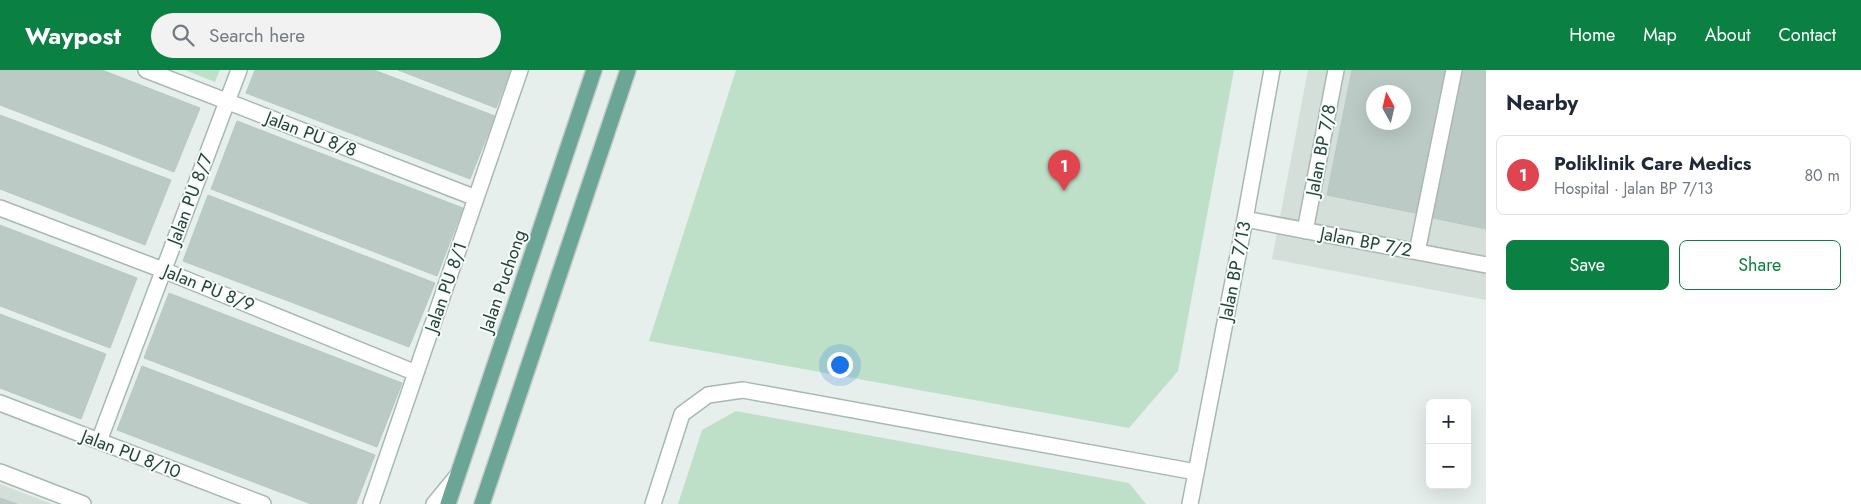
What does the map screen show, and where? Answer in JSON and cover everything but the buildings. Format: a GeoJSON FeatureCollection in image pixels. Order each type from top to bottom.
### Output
{"type":"FeatureCollection","features":[{"type":"Feature","properties":{"kind":"main road","name":"Jalan Puchong"},"geometry":{"type":"LineString","coordinates":[[448,504],[594,70]]}},
{"type":"Feature","properties":{"kind":"main road"},"geometry":{"type":"LineString","coordinates":[[482,504],[628,70]]}},
{"type":"Feature","properties":{"kind":"street","name":"Jalan PU 8/8"},"geometry":{"type":"LineString","coordinates":[[146,70],[476,198]]}},
{"type":"Feature","properties":{"kind":"street","name":"Jalan PU 8/7"},"geometry":{"type":"LineString","coordinates":[[99,441],[239,70]]}},
{"type":"Feature","properties":{"kind":"street","name":"Jalan PU 8/1"},"geometry":{"type":"LineString","coordinates":[[371,504],[520,70]]}},
{"type":"Feature","properties":{"kind":"street","name":"Jalan BP 7/13"},"geometry":{"type":"LineString","coordinates":[[1190,504],[1272,70]]}},
{"type":"Feature","properties":{"kind":"street","name":"Jalan BP 7/8"},"geometry":{"type":"LineString","coordinates":[[1305,230],[1336,70]]}},
{"type":"Feature","properties":{"kind":"street"},"geometry":{"type":"LineString","coordinates":[[1417,252],[1454,70]]}},
{"type":"Feature","properties":{"kind":"street","name":"Jalan PU 8/9"},"geometry":{"type":"LineString","coordinates":[[0,208],[164,270],[416,373]]}},
{"type":"Feature","properties":{"kind":"street","name":"Jalan BP 7/2"},"geometry":{"type":"LineString","coordinates":[[1245,219],[1486,265]]}},
{"type":"Feature","properties":{"kind":"street"},"geometry":{"type":"LineString","coordinates":[[653,504],[682,414],[708,396],[743,390],[1196,472]]}},
{"type":"Feature","properties":{"kind":"street","name":"Jalan PU 8/10"},"geometry":{"type":"LineString","coordinates":[[0,403],[263,504]]}},
{"type":"Feature","properties":{"kind":"street"},"geometry":{"type":"LineString","coordinates":[[0,472],[74,502]]}},
{"type":"Feature","properties":{"kind":"street"},"geometry":{"type":"LineString","coordinates":[[434,504],[457,476]]}},
{"type":"Feature","properties":{"kind":"shaded area"},"geometry":{"type":"Polygon","coordinates":[[[1308,70],[1486,70],[1486,300],[1272,259],[1308,70]]]}},
{"type":"Feature","properties":{"kind":"shaded area"},"geometry":{"type":"Polygon","coordinates":[[[0,484],[52,504],[0,504],[0,484]]]}},
{"type":"Feature","properties":{"kind":"green space"},"geometry":{"type":"Polygon","coordinates":[[[185,70],[220,70],[215,82],[185,70]]]}},
{"type":"Feature","properties":{"kind":"green space"},"geometry":{"type":"Polygon","coordinates":[[[736,70],[1234,70],[1178,371],[1129,428],[649,341],[736,70]]]}},
{"type":"Feature","properties":{"kind":"green space"},"geometry":{"type":"Polygon","coordinates":[[[736,411],[1129,483],[1146,504],[678,504],[702,430],[736,411]]]}},
{"type":"Feature","properties":{"kind":"place","name":"Poliklinik Care Medics"},"geometry":{"type":"Point","coordinates":[1064,191]}}]}
